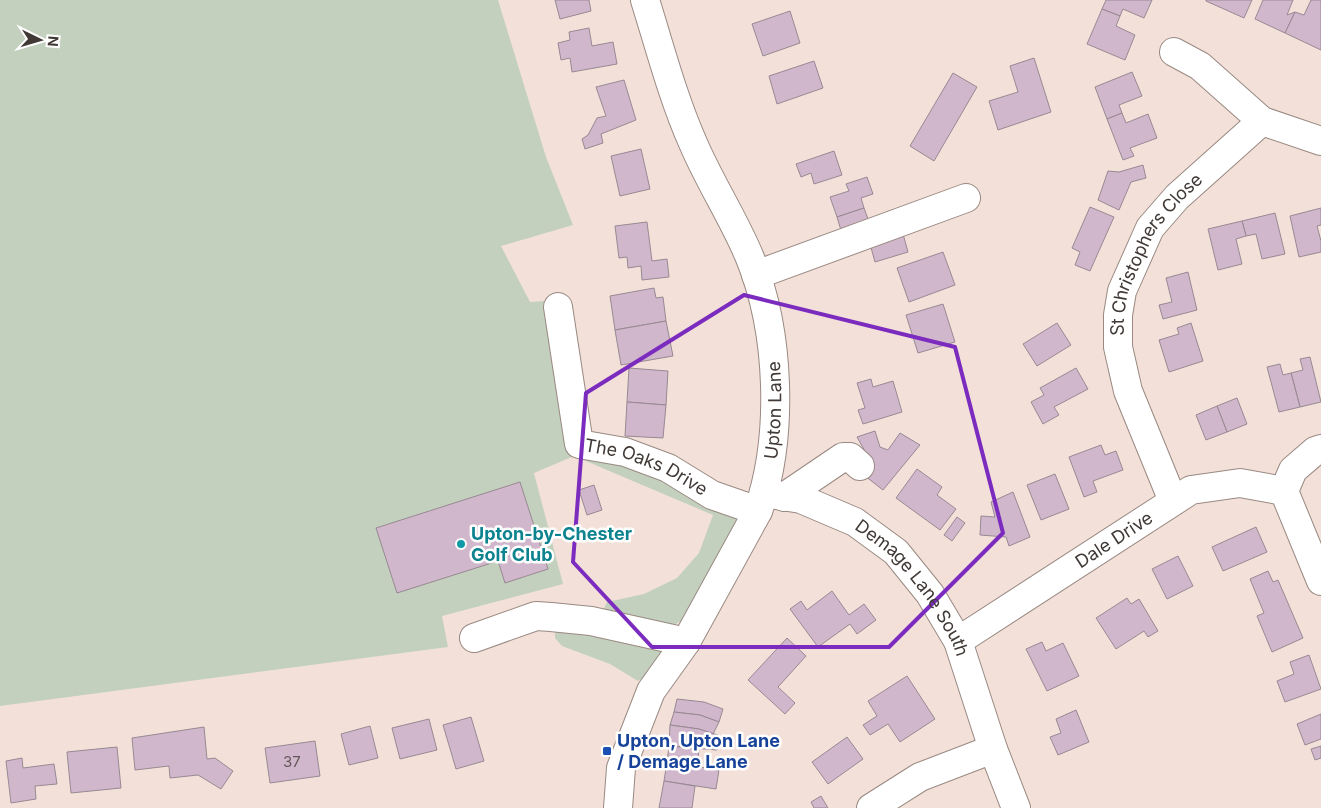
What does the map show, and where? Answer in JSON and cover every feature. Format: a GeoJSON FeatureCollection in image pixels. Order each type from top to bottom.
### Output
{"type":"FeatureCollection","features":[{"type":"Feature","properties":{"kind":"street","name":"Upton Lane"},"geometry":{"type":"LineString","coordinates":[[618,808],[621,768],[651,691],[686,642],[769,500],[775,389],[772,343],[756,275],[727,208],[692,142],[645,0]]}},
{"type":"Feature","properties":{"kind":"street"},"geometry":{"type":"LineString","coordinates":[[1174,52],[1200,66],[1262,121],[1321,141]]}},
{"type":"Feature","properties":{"kind":"street","name":"St Christophers Close"},"geometry":{"type":"LineString","coordinates":[[1173,501],[1128,391],[1118,348],[1118,315],[1122,291],[1150,228],[1177,197],[1262,121]]}},
{"type":"Feature","properties":{"kind":"street"},"geometry":{"type":"LineString","coordinates":[[756,275],[966,198]]}},
{"type":"Feature","properties":{"kind":"street","name":"The Oaks Drive"},"geometry":{"type":"LineString","coordinates":[[558,307],[579,444],[625,452],[668,468],[712,495],[769,500]]}},
{"type":"Feature","properties":{"kind":"street"},"geometry":{"type":"LineString","coordinates":[[1321,449],[1315,451],[1293,470],[1284,491],[1321,581]]}},
{"type":"Feature","properties":{"kind":"street"},"geometry":{"type":"LineString","coordinates":[[769,500],[842,458],[850,457],[860,466]]}},
{"type":"Feature","properties":{"kind":"street","name":"Dale Drive"},"geometry":{"type":"LineString","coordinates":[[958,641],[1191,490],[1240,483],[1284,491]]}},
{"type":"Feature","properties":{"kind":"street","name":"Demage Lane South"},"geometry":{"type":"LineString","coordinates":[[769,500],[801,500],[855,522],[896,552],[930,594],[958,641],[992,749],[1016,808]]}},
{"type":"Feature","properties":{"kind":"street"},"geometry":{"type":"LineString","coordinates":[[474,638],[536,616],[551,616],[591,622],[686,642]]}},
{"type":"Feature","properties":{"kind":"street"},"geometry":{"type":"LineString","coordinates":[[871,808],[920,777],[992,749]]}},
{"type":"Feature","properties":{"kind":"highlighted area"},"geometry":{"type":"Polygon","coordinates":[[[744,295],[955,347],[1003,533],[889,647],[652,647],[573,562],[586,393],[744,295]]]}},
{"type":"Feature","properties":{"kind":"green space","name":"Upton-by-Chester Golf Club"},"geometry":{"type":"Polygon","coordinates":[[[0,0],[498,0],[546,157],[573,225],[501,246],[530,302],[544,301],[551,325],[569,439],[736,509],[739,521],[683,620],[668,628],[603,611],[607,602],[644,594],[677,578],[699,553],[713,515],[574,456],[534,473],[563,584],[442,616],[448,647],[0,706],[0,0]]]}},
{"type":"Feature","properties":{"kind":"green space"},"geometry":{"type":"Polygon","coordinates":[[[555,630],[659,644],[662,655],[651,673],[638,681],[610,664],[562,646],[555,638],[555,630]]]}},
{"type":"Feature","properties":{"kind":"building"},"geometry":{"type":"Polygon","coordinates":[[[555,0],[589,0],[591,11],[560,19],[555,0]]]}},
{"type":"Feature","properties":{"kind":"building"},"geometry":{"type":"Polygon","coordinates":[[[1106,0],[1152,0],[1144,18],[1123,9],[1120,16],[1102,9],[1106,0]]]}},
{"type":"Feature","properties":{"kind":"building"},"geometry":{"type":"Polygon","coordinates":[[[1206,0],[1252,0],[1244,18],[1206,0]]]}},
{"type":"Feature","properties":{"kind":"building"},"geometry":{"type":"Polygon","coordinates":[[[1263,0],[1293,0],[1287,15],[1295,12],[1285,33],[1255,19],[1263,0]]]}},
{"type":"Feature","properties":{"kind":"building"},"geometry":{"type":"Polygon","coordinates":[[[1311,0],[1321,0],[1321,50],[1285,33],[1295,12],[1304,15],[1311,0]]]}},
{"type":"Feature","properties":{"kind":"building"},"geometry":{"type":"Polygon","coordinates":[[[1102,9],[1120,16],[1116,26],[1135,35],[1125,60],[1087,44],[1102,9]]]}},
{"type":"Feature","properties":{"kind":"building"},"geometry":{"type":"Polygon","coordinates":[[[790,11],[800,43],[763,56],[752,24],[790,11]]]}},
{"type":"Feature","properties":{"kind":"building"},"geometry":{"type":"Polygon","coordinates":[[[589,28],[592,46],[613,42],[617,64],[572,72],[570,58],[561,60],[558,43],[570,40],[569,32],[589,28]]]}},
{"type":"Feature","properties":{"kind":"building"},"geometry":{"type":"Polygon","coordinates":[[[1034,58],[1051,112],[998,130],[989,101],[1018,92],[1010,66],[1034,58]]]}},
{"type":"Feature","properties":{"kind":"building"},"geometry":{"type":"Polygon","coordinates":[[[814,61],[823,88],[777,104],[769,76],[814,61]]]}},
{"type":"Feature","properties":{"kind":"building"},"geometry":{"type":"Polygon","coordinates":[[[1132,72],[1142,96],[1119,105],[1122,113],[1107,119],[1095,87],[1132,72]]]}},
{"type":"Feature","properties":{"kind":"building"},"geometry":{"type":"Polygon","coordinates":[[[953,73],[977,87],[934,161],[910,146],[953,73]]]}},
{"type":"Feature","properties":{"kind":"building"},"geometry":{"type":"Polygon","coordinates":[[[624,80],[636,120],[601,134],[603,143],[585,149],[582,139],[588,135],[597,118],[606,116],[596,87],[624,80]]]}},
{"type":"Feature","properties":{"kind":"building"},"geometry":{"type":"Polygon","coordinates":[[[1122,113],[1126,123],[1148,114],[1157,138],[1130,148],[1134,156],[1123,160],[1107,119],[1122,113]]]}},
{"type":"Feature","properties":{"kind":"building"},"geometry":{"type":"Polygon","coordinates":[[[641,149],[650,189],[620,196],[611,156],[641,149]]]}},
{"type":"Feature","properties":{"kind":"building"},"geometry":{"type":"Polygon","coordinates":[[[834,151],[842,175],[814,184],[811,173],[801,177],[796,164],[834,151]]]}},
{"type":"Feature","properties":{"kind":"building"},"geometry":{"type":"Polygon","coordinates":[[[1143,165],[1146,178],[1131,182],[1119,210],[1098,200],[1108,171],[1119,172],[1143,165]]]}},
{"type":"Feature","properties":{"kind":"building"},"geometry":{"type":"Polygon","coordinates":[[[867,177],[873,194],[861,198],[864,208],[837,217],[830,197],[849,191],[846,184],[867,177]]]}},
{"type":"Feature","properties":{"kind":"building"},"geometry":{"type":"Polygon","coordinates":[[[1090,207],[1114,217],[1090,271],[1075,265],[1080,252],[1072,248],[1090,207]]]}},
{"type":"Feature","properties":{"kind":"building"},"geometry":{"type":"Polygon","coordinates":[[[864,208],[868,219],[875,217],[843,237],[837,217],[864,208]]]}},
{"type":"Feature","properties":{"kind":"building"},"geometry":{"type":"Polygon","coordinates":[[[1321,208],[1321,225],[1317,226],[1321,241],[1321,252],[1299,257],[1290,216],[1321,208]]]}},
{"type":"Feature","properties":{"kind":"building"},"geometry":{"type":"Polygon","coordinates":[[[1275,213],[1285,254],[1262,259],[1256,234],[1246,236],[1242,221],[1275,213]]]}},
{"type":"Feature","properties":{"kind":"building"},"geometry":{"type":"Polygon","coordinates":[[[1242,221],[1246,236],[1236,239],[1242,264],[1218,270],[1208,229],[1242,221]]]}},
{"type":"Feature","properties":{"kind":"building"},"geometry":{"type":"Polygon","coordinates":[[[647,222],[652,261],[667,259],[669,277],[642,280],[641,266],[628,268],[627,257],[619,258],[615,226],[647,222]]]}},
{"type":"Feature","properties":{"kind":"building"},"geometry":{"type":"Polygon","coordinates":[[[903,234],[908,252],[875,262],[870,244],[903,234]]]}},
{"type":"Feature","properties":{"kind":"building"},"geometry":{"type":"Polygon","coordinates":[[[943,252],[955,285],[909,302],[897,268],[943,252]]]}},
{"type":"Feature","properties":{"kind":"building"},"geometry":{"type":"Polygon","coordinates":[[[1188,272],[1197,310],[1163,319],[1159,305],[1172,302],[1166,278],[1188,272]]]}},
{"type":"Feature","properties":{"kind":"building"},"geometry":{"type":"Polygon","coordinates":[[[654,288],[656,298],[663,297],[666,321],[615,330],[610,296],[654,288]]]}},
{"type":"Feature","properties":{"kind":"building"},"geometry":{"type":"Polygon","coordinates":[[[943,304],[955,342],[918,353],[906,315],[943,304]]]}},
{"type":"Feature","properties":{"kind":"building"},"geometry":{"type":"Polygon","coordinates":[[[666,321],[673,356],[621,365],[615,330],[666,321]]]}},
{"type":"Feature","properties":{"kind":"building"},"geometry":{"type":"Polygon","coordinates":[[[1057,323],[1071,345],[1037,366],[1023,344],[1057,323]]]}},
{"type":"Feature","properties":{"kind":"building"},"geometry":{"type":"Polygon","coordinates":[[[1191,323],[1203,361],[1169,372],[1159,340],[1179,334],[1177,328],[1191,323]]]}},
{"type":"Feature","properties":{"kind":"building"},"geometry":{"type":"Polygon","coordinates":[[[1310,357],[1321,402],[1300,407],[1291,373],[1303,370],[1300,359],[1310,357]]]}},
{"type":"Feature","properties":{"kind":"building"},"geometry":{"type":"Polygon","coordinates":[[[1280,364],[1283,375],[1291,373],[1300,407],[1279,412],[1267,367],[1280,364]]]}},
{"type":"Feature","properties":{"kind":"building"},"geometry":{"type":"Polygon","coordinates":[[[629,368],[668,371],[666,405],[627,402],[629,368]]]}},
{"type":"Feature","properties":{"kind":"building"},"geometry":{"type":"Polygon","coordinates":[[[1076,368],[1088,389],[1054,407],[1059,415],[1043,424],[1031,402],[1044,395],[1040,388],[1076,368]]]}},
{"type":"Feature","properties":{"kind":"building"},"geometry":{"type":"Polygon","coordinates":[[[871,379],[873,387],[893,381],[902,412],[863,424],[858,410],[865,408],[857,383],[871,379]]]}},
{"type":"Feature","properties":{"kind":"building"},"geometry":{"type":"Polygon","coordinates":[[[1237,398],[1247,424],[1227,432],[1217,406],[1237,398]]]}},
{"type":"Feature","properties":{"kind":"building"},"geometry":{"type":"Polygon","coordinates":[[[627,402],[666,405],[663,438],[625,436],[627,402]]]}},
{"type":"Feature","properties":{"kind":"building"},"geometry":{"type":"Polygon","coordinates":[[[1217,406],[1227,432],[1206,440],[1196,415],[1217,406]]]}},
{"type":"Feature","properties":{"kind":"building"},"geometry":{"type":"Polygon","coordinates":[[[875,431],[880,447],[888,450],[900,433],[920,445],[883,490],[865,476],[872,464],[857,437],[875,431]]]}},
{"type":"Feature","properties":{"kind":"building"},"geometry":{"type":"Polygon","coordinates":[[[1101,445],[1105,455],[1116,451],[1123,470],[1093,481],[1097,492],[1084,497],[1069,457],[1101,445]]]}},
{"type":"Feature","properties":{"kind":"building"},"geometry":{"type":"Polygon","coordinates":[[[917,469],[942,487],[937,495],[956,509],[940,530],[896,498],[917,469]]]}},
{"type":"Feature","properties":{"kind":"building"},"geometry":{"type":"Polygon","coordinates":[[[1055,474],[1069,509],[1041,520],[1027,485],[1055,474]]]}},
{"type":"Feature","properties":{"kind":"building","name":"Upton-by-Chester Golf Club"},"geometry":{"type":"Polygon","coordinates":[[[520,482],[548,569],[505,583],[498,561],[397,593],[376,528],[520,482]]]}},
{"type":"Feature","properties":{"kind":"building"},"geometry":{"type":"Polygon","coordinates":[[[594,485],[602,510],[587,515],[579,490],[594,485]]]}},
{"type":"Feature","properties":{"kind":"building"},"geometry":{"type":"Polygon","coordinates":[[[1013,492],[1030,537],[1009,546],[1006,537],[980,535],[981,516],[995,517],[991,502],[1013,492]]]}},
{"type":"Feature","properties":{"kind":"building"},"geometry":{"type":"Polygon","coordinates":[[[957,517],[965,523],[952,541],[944,535],[957,517]]]}},
{"type":"Feature","properties":{"kind":"building"},"geometry":{"type":"Polygon","coordinates":[[[1256,527],[1267,552],[1223,571],[1212,547],[1256,527]]]}},
{"type":"Feature","properties":{"kind":"building"},"geometry":{"type":"Polygon","coordinates":[[[1178,556],[1193,586],[1167,599],[1152,569],[1178,556]]]}},
{"type":"Feature","properties":{"kind":"building"},"geometry":{"type":"Polygon","coordinates":[[[1268,571],[1273,582],[1278,580],[1303,638],[1272,652],[1257,616],[1264,613],[1250,579],[1268,571]]]}},
{"type":"Feature","properties":{"kind":"building"},"geometry":{"type":"Polygon","coordinates":[[[832,591],[849,615],[864,604],[876,620],[857,634],[850,624],[818,647],[790,609],[801,601],[807,610],[832,591]]]}},
{"type":"Feature","properties":{"kind":"building"},"geometry":{"type":"Polygon","coordinates":[[[1127,598],[1131,604],[1139,599],[1158,631],[1148,637],[1144,631],[1116,649],[1096,618],[1127,598]]]}},
{"type":"Feature","properties":{"kind":"building"},"geometry":{"type":"Polygon","coordinates":[[[787,638],[806,656],[778,687],[795,703],[785,714],[748,680],[787,638]]]}},
{"type":"Feature","properties":{"kind":"building"},"geometry":{"type":"Polygon","coordinates":[[[1042,642],[1046,651],[1063,643],[1079,676],[1047,691],[1026,649],[1042,642]]]}},
{"type":"Feature","properties":{"kind":"building"},"geometry":{"type":"Polygon","coordinates":[[[1309,655],[1321,689],[1285,702],[1277,681],[1294,674],[1290,662],[1309,655]]]}},
{"type":"Feature","properties":{"kind":"building"},"geometry":{"type":"Polygon","coordinates":[[[907,676],[935,719],[900,742],[888,724],[870,735],[863,725],[877,716],[868,701],[907,676]]]}},
{"type":"Feature","properties":{"kind":"building"},"geometry":{"type":"Polygon","coordinates":[[[677,699],[704,702],[723,709],[719,722],[700,715],[674,712],[677,699]]]}},
{"type":"Feature","properties":{"kind":"building"},"geometry":{"type":"Polygon","coordinates":[[[1076,710],[1089,742],[1058,755],[1050,737],[1061,733],[1056,719],[1076,710]]]}},
{"type":"Feature","properties":{"kind":"building"},"geometry":{"type":"Polygon","coordinates":[[[674,712],[700,715],[719,722],[713,734],[699,729],[670,725],[674,712]]]}},
{"type":"Feature","properties":{"kind":"building"},"geometry":{"type":"Polygon","coordinates":[[[1321,714],[1321,739],[1305,745],[1297,724],[1321,714]]]}},
{"type":"Feature","properties":{"kind":"building"},"geometry":{"type":"Polygon","coordinates":[[[471,717],[484,761],[456,769],[443,725],[471,717]]]}},
{"type":"Feature","properties":{"kind":"building"},"geometry":{"type":"Polygon","coordinates":[[[429,719],[437,750],[400,759],[392,728],[429,719]]]}},
{"type":"Feature","properties":{"kind":"building"},"geometry":{"type":"Polygon","coordinates":[[[670,725],[699,729],[718,735],[717,750],[669,746],[670,725]]]}},
{"type":"Feature","properties":{"kind":"building"},"geometry":{"type":"Polygon","coordinates":[[[370,726],[378,758],[349,765],[341,734],[370,726]]]}},
{"type":"Feature","properties":{"kind":"building"},"geometry":{"type":"Polygon","coordinates":[[[204,727],[207,759],[215,758],[233,771],[221,789],[198,775],[170,778],[169,766],[135,770],[132,738],[204,727]]]}},
{"type":"Feature","properties":{"kind":"building"},"geometry":{"type":"Polygon","coordinates":[[[847,737],[863,759],[828,784],[812,762],[847,737]]]}},
{"type":"Feature","properties":{"kind":"building"},"geometry":{"type":"Polygon","coordinates":[[[315,741],[320,776],[270,783],[265,748],[315,741]]]}},
{"type":"Feature","properties":{"kind":"building"},"geometry":{"type":"Polygon","coordinates":[[[669,746],[699,749],[697,766],[667,762],[669,746]]]}},
{"type":"Feature","properties":{"kind":"building"},"geometry":{"type":"Polygon","coordinates":[[[1321,746],[1321,758],[1315,760],[1311,749],[1321,746]]]}},
{"type":"Feature","properties":{"kind":"building"},"geometry":{"type":"Polygon","coordinates":[[[117,747],[121,788],[71,793],[67,752],[117,747]]]}},
{"type":"Feature","properties":{"kind":"building"},"geometry":{"type":"Polygon","coordinates":[[[22,758],[23,768],[54,764],[57,784],[35,786],[36,799],[11,803],[6,761],[22,758]]]}},
{"type":"Feature","properties":{"kind":"building"},"geometry":{"type":"Polygon","coordinates":[[[667,762],[719,770],[716,789],[664,781],[667,762]]]}},
{"type":"Feature","properties":{"kind":"building"},"geometry":{"type":"Polygon","coordinates":[[[664,781],[695,786],[692,808],[659,808],[664,781]]]}},
{"type":"Feature","properties":{"kind":"building"},"geometry":{"type":"Polygon","coordinates":[[[821,796],[828,808],[814,808],[811,802],[821,796]]]}},
{"type":"Feature","properties":{"kind":"place","name":"Upton-by-Chester Golf Club"},"geometry":{"type":"Point","coordinates":[461,544]}},
{"type":"Feature","properties":{"kind":"place","name":"Upton, Upton Lane / Demage Lane"},"geometry":{"type":"Point","coordinates":[607,751]}}]}
